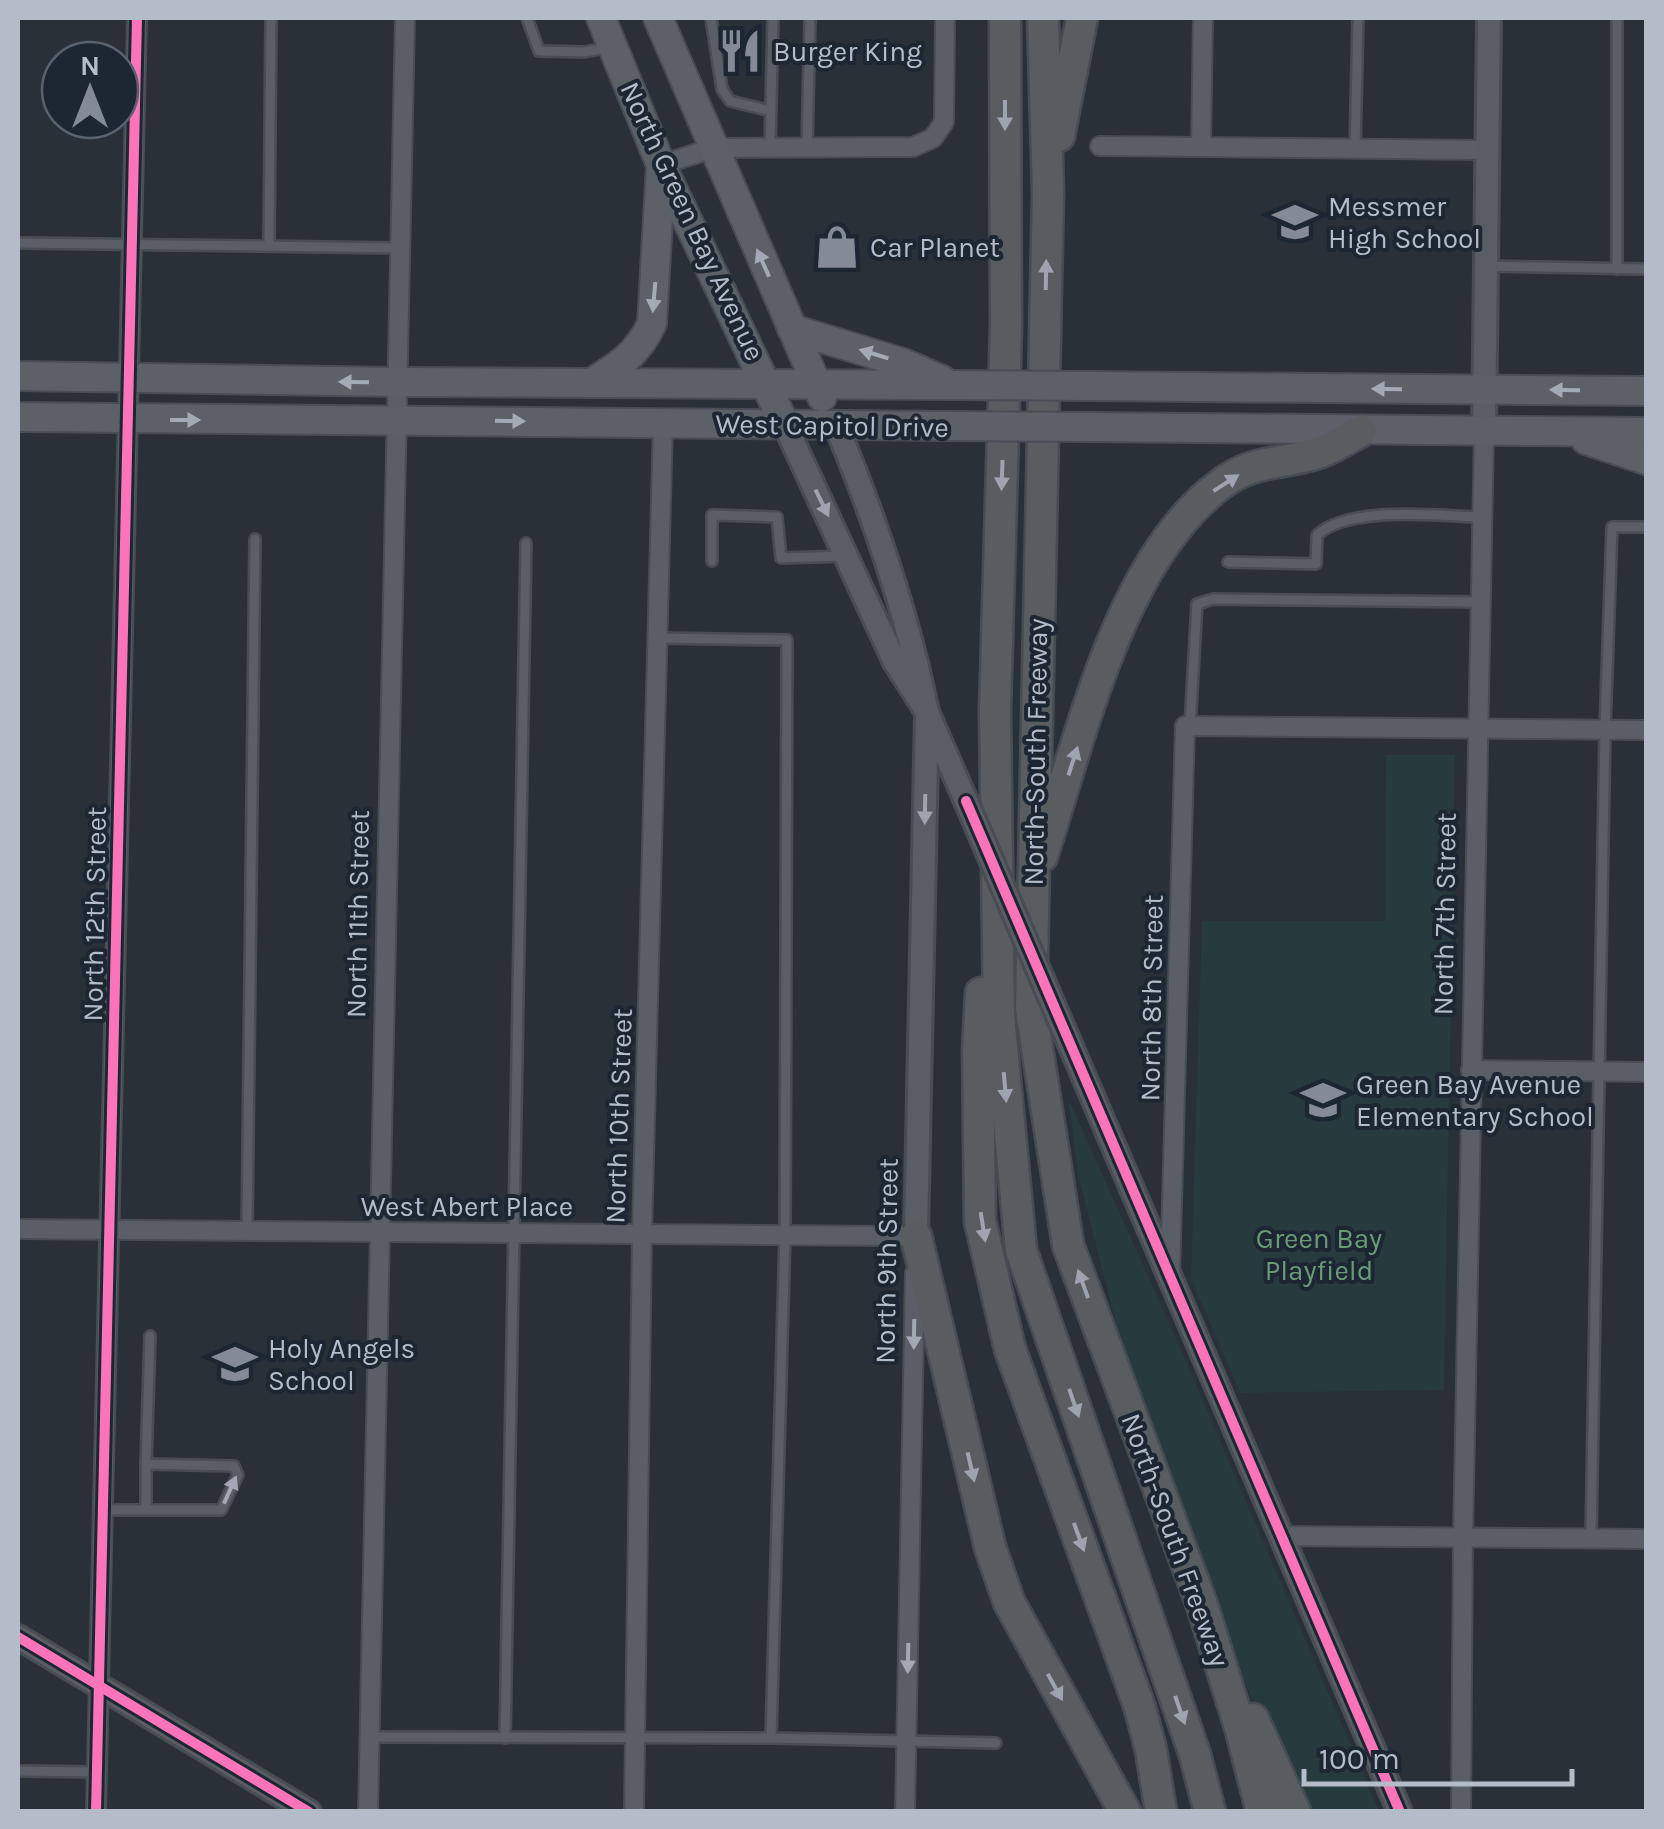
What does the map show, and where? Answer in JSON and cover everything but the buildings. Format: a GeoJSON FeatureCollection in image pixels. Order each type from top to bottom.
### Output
{"type":"FeatureCollection","features":[{"type":"Feature","properties":{"kind":"highway","name":"North-South Freeway"},"geometry":{"type":"LineString","coordinates":[[1005,18],[1006,326],[995,710],[999,1016],[1021,1250],[1196,1755],[1210,1812]]}},
{"type":"Feature","properties":{"kind":"highway","name":"North-South Freeway"},"geometry":{"type":"LineString","coordinates":[[1043,18],[1048,193],[1031,1009],[1068,1245],[1202,1605],[1242,1730],[1262,1812]]}},
{"type":"Feature","properties":{"kind":"highway"},"geometry":{"type":"LineString","coordinates":[[1048,193],[1082,18]]}},
{"type":"Feature","properties":{"kind":"highway"},"geometry":{"type":"LineString","coordinates":[[1032,887],[1102,672],[1143,574],[1186,516],[1222,483],[1260,463],[1320,452],[1361,431]]}},
{"type":"Feature","properties":{"kind":"highway"},"geometry":{"type":"LineString","coordinates":[[995,710],[978,1050],[980,1221],[1010,1349],[1140,1708],[1152,1750],[1161,1812]]}},
{"type":"Feature","properties":{"kind":"highway"},"geometry":{"type":"LineString","coordinates":[[916,1236],[990,1547],[1010,1602],[1125,1812]]}},
{"type":"Feature","properties":{"kind":"highway"},"geometry":{"type":"LineString","coordinates":[[1202,1605],[1295,1812]]}},
{"type":"Feature","properties":{"kind":"main road","name":"North Green Bay Avenue"},"geometry":{"type":"LineString","coordinates":[[602,18],[662,165],[785,425]]}},
{"type":"Feature","properties":{"kind":"main road","name":"North Green Bay Avenue"},"geometry":{"type":"LineString","coordinates":[[658,18],[836,426]]}},
{"type":"Feature","properties":{"kind":"main road","name":"North 7th Street"},"geometry":{"type":"LineString","coordinates":[[1484,432],[1489,18]]}},
{"type":"Feature","properties":{"kind":"main road"},"geometry":{"type":"LineString","coordinates":[[591,383],[629,360],[643,344],[652,323],[662,165]]}},
{"type":"Feature","properties":{"kind":"main road"},"geometry":{"type":"LineString","coordinates":[[792,329],[903,363],[953,385]]}},
{"type":"Feature","properties":{"kind":"main road","name":"West Capitol Drive"},"geometry":{"type":"LineString","coordinates":[[18,376],[1646,391]]}},
{"type":"Feature","properties":{"kind":"main road","name":"West Capitol Drive"},"geometry":{"type":"LineString","coordinates":[[18,417],[1646,432]]}},
{"type":"Feature","properties":{"kind":"main road"},"geometry":{"type":"LineString","coordinates":[[785,425],[895,662],[928,712],[1400,1812]]}},
{"type":"Feature","properties":{"kind":"main road"},"geometry":{"type":"LineString","coordinates":[[836,426],[888,560],[928,712]]}},
{"type":"Feature","properties":{"kind":"main road"},"geometry":{"type":"LineString","coordinates":[[1560,431],[1646,460]]}},
{"type":"Feature","properties":{"kind":"main road","name":"North 9th Street"},"geometry":{"type":"LineString","coordinates":[[916,1236],[928,712]]}},
{"type":"Feature","properties":{"kind":"main road"},"geometry":{"type":"LineString","coordinates":[[18,1637],[309,1812]]}},
{"type":"Feature","properties":{"kind":"street","name":"North 12th Street"},"geometry":{"type":"LineString","coordinates":[[96,1812],[137,18]]}},
{"type":"Feature","properties":{"kind":"street","name":"North 11th Street"},"geometry":{"type":"LineString","coordinates":[[368,1812],[404,18]]}},
{"type":"Feature","properties":{"kind":"street"},"geometry":{"type":"LineString","coordinates":[[662,165],[713,148],[913,148],[933,138],[944,122],[945,18]]}},
{"type":"Feature","properties":{"kind":"street"},"geometry":{"type":"LineString","coordinates":[[1201,148],[1202,18]]}},
{"type":"Feature","properties":{"kind":"street"},"geometry":{"type":"LineString","coordinates":[[1100,146],[1486,150]]}},
{"type":"Feature","properties":{"kind":"street","name":"North 10th Street"},"geometry":{"type":"LineString","coordinates":[[634,1812],[642,1233],[663,422]]}},
{"type":"Feature","properties":{"kind":"street","name":"North 7th Street"},"geometry":{"type":"LineString","coordinates":[[1462,1812],[1463,1538],[1484,432]]}},
{"type":"Feature","properties":{"kind":"street","name":"North 8th Street"},"geometry":{"type":"LineString","coordinates":[[1170,1276],[1185,726],[1190,726]]}},
{"type":"Feature","properties":{"kind":"street"},"geometry":{"type":"LineString","coordinates":[[1190,726],[1646,730]]}},
{"type":"Feature","properties":{"kind":"street"},"geometry":{"type":"LineString","coordinates":[[1471,1070],[1646,1072]]}},
{"type":"Feature","properties":{"kind":"street","name":"West Abert Place"},"geometry":{"type":"LineString","coordinates":[[18,1230],[916,1236]]}},
{"type":"Feature","properties":{"kind":"street","name":"North 9th Street"},"geometry":{"type":"LineString","coordinates":[[905,1812],[916,1236]]}},
{"type":"Feature","properties":{"kind":"street"},"geometry":{"type":"LineString","coordinates":[[1280,1536],[1646,1539]]}},
{"type":"Feature","properties":{"kind":"street"},"geometry":{"type":"LineString","coordinates":[[1449,1812],[1462,1776]]}},
{"type":"Feature","properties":{"kind":"lane"},"geometry":{"type":"LineString","coordinates":[[269,246],[271,18]]}},
{"type":"Feature","properties":{"kind":"lane"},"geometry":{"type":"LineString","coordinates":[[527,18],[539,51],[585,52],[614,46]]}},
{"type":"Feature","properties":{"kind":"lane"},"geometry":{"type":"LineString","coordinates":[[711,18],[722,89],[730,101],[771,111]]}},
{"type":"Feature","properties":{"kind":"lane"},"geometry":{"type":"LineString","coordinates":[[770,148],[773,18]]}},
{"type":"Feature","properties":{"kind":"lane"},"geometry":{"type":"LineString","coordinates":[[807,148],[810,18]]}},
{"type":"Feature","properties":{"kind":"lane"},"geometry":{"type":"LineString","coordinates":[[1355,149],[1358,18]]}},
{"type":"Feature","properties":{"kind":"lane"},"geometry":{"type":"LineString","coordinates":[[1616,268],[1617,18]]}},
{"type":"Feature","properties":{"kind":"lane"},"geometry":{"type":"LineString","coordinates":[[18,243],[399,248]]}},
{"type":"Feature","properties":{"kind":"lane"},"geometry":{"type":"LineString","coordinates":[[1485,266],[1646,269]]}},
{"type":"Feature","properties":{"kind":"lane"},"geometry":{"type":"LineString","coordinates":[[712,561],[712,515],[777,517],[781,558],[848,556]]}},
{"type":"Feature","properties":{"kind":"lane"},"geometry":{"type":"LineString","coordinates":[[1228,562],[1316,564],[1317,535],[1326,526],[1378,515],[1482,516]]}},
{"type":"Feature","properties":{"kind":"lane"},"geometry":{"type":"LineString","coordinates":[[1591,1539],[1612,526],[1646,526]]}},
{"type":"Feature","properties":{"kind":"lane"},"geometry":{"type":"LineString","coordinates":[[247,1232],[255,539]]}},
{"type":"Feature","properties":{"kind":"lane"},"geometry":{"type":"LineString","coordinates":[[506,1738],[526,543]]}},
{"type":"Feature","properties":{"kind":"lane"},"geometry":{"type":"LineString","coordinates":[[1190,726],[1196,604],[1213,600],[1480,602]]}},
{"type":"Feature","properties":{"kind":"lane"},"geometry":{"type":"LineString","coordinates":[[658,638],[787,640],[785,1234],[771,1738]]}},
{"type":"Feature","properties":{"kind":"lane"},"geometry":{"type":"LineString","coordinates":[[146,1510],[150,1336]]}},
{"type":"Feature","properties":{"kind":"lane"},"geometry":{"type":"LineString","coordinates":[[102,1510],[221,1510],[238,1476],[234,1466],[146,1464]]}},
{"type":"Feature","properties":{"kind":"lane"},"geometry":{"type":"LineString","coordinates":[[369,1737],[996,1743]]}},
{"type":"Feature","properties":{"kind":"lane"},"geometry":{"type":"LineString","coordinates":[[18,1771],[96,1772]]}},
{"type":"Feature","properties":{"kind":"green space","name":"Green Bay Playfield"},"geometry":{"type":"Polygon","coordinates":[[[1386,755],[1455,755],[1444,1390],[1240,1393],[1191,1279],[1202,921],[1385,921],[1386,755]]]}},
{"type":"Feature","properties":{"kind":"green space"},"geometry":{"type":"Polygon","coordinates":[[[1068,1098],[1184,1356],[1379,1811],[1303,1811],[1240,1672],[1117,1327],[1078,1174],[1068,1098]]]}},
{"type":"Feature","properties":{"kind":"cycle path"},"geometry":{"type":"LineString","coordinates":[[96,1812],[137,18]]}},
{"type":"Feature","properties":{"kind":"cycle path"},"geometry":{"type":"LineString","coordinates":[[966,801],[1400,1812]]}},
{"type":"Feature","properties":{"kind":"cycle path"},"geometry":{"type":"LineString","coordinates":[[18,1637],[309,1812]]}},
{"type":"Feature","properties":{"kind":"place","name":"Burger King"},"geometry":{"type":"Point","coordinates":[740,51]}},
{"type":"Feature","properties":{"kind":"place","name":"Messmer High School"},"geometry":{"type":"Point","coordinates":[1295,222]}},
{"type":"Feature","properties":{"kind":"place","name":"Car Planet"},"geometry":{"type":"Point","coordinates":[837,247]}},
{"type":"Feature","properties":{"kind":"place","name":"Green Bay Avenue Elementary School"},"geometry":{"type":"Point","coordinates":[1323,1100]}},
{"type":"Feature","properties":{"kind":"place","name":"Holy Angels School"},"geometry":{"type":"Point","coordinates":[235,1364]}}]}
